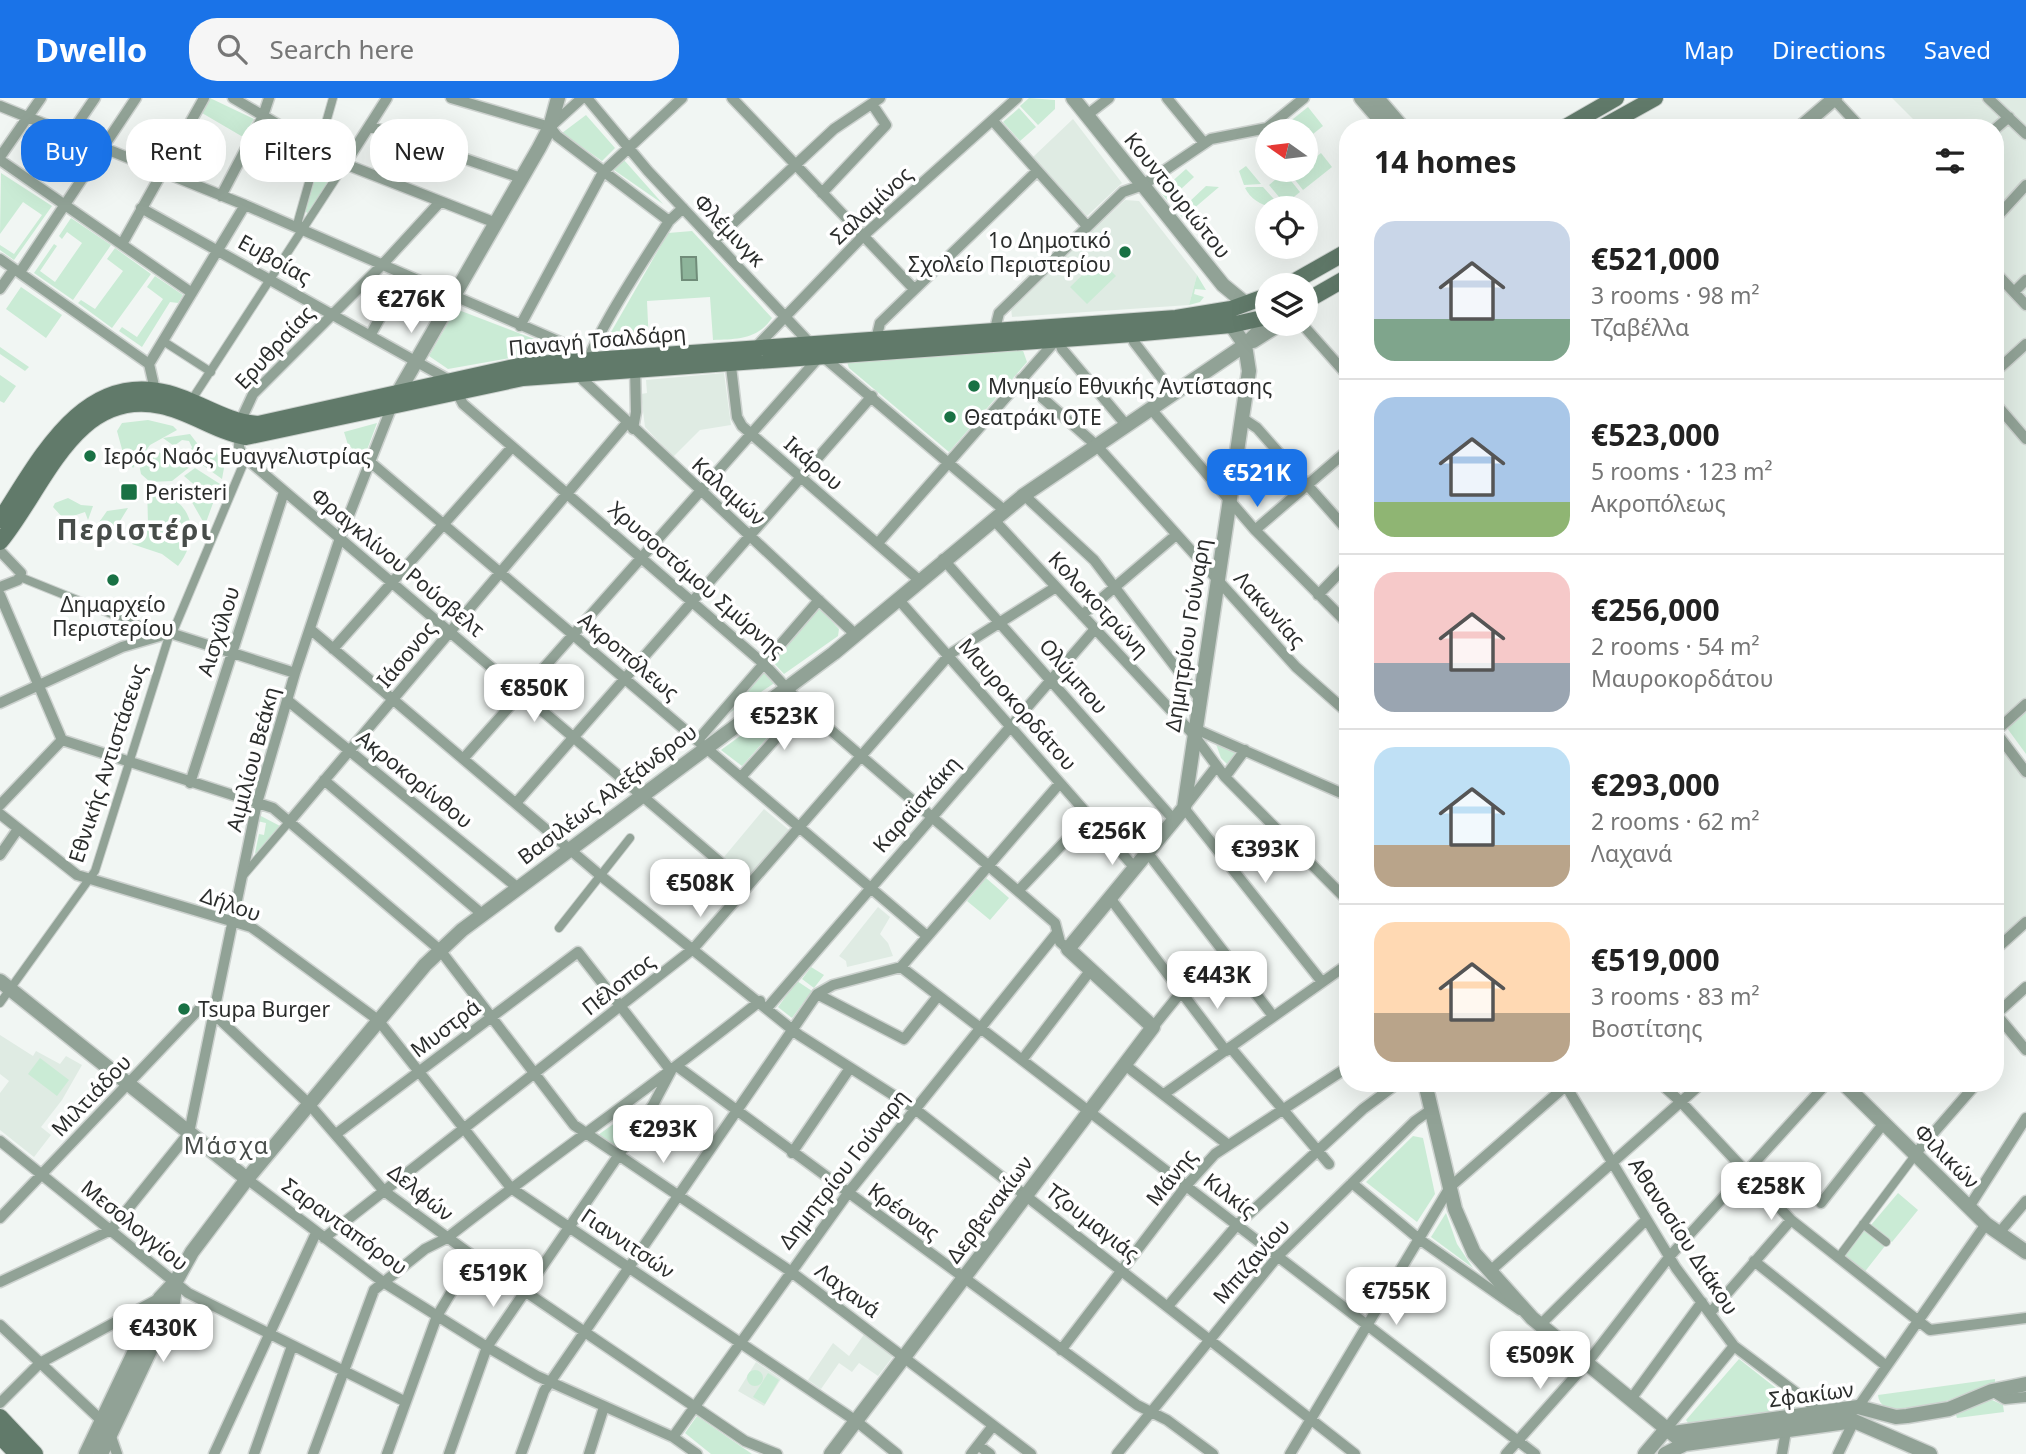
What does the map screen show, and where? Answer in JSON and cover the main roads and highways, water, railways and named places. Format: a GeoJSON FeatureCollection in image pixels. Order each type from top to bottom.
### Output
{"type":"FeatureCollection","features":[{"type":"Feature","properties":{"kind":"main road"},"geometry":{"type":"LineString","coordinates":[[1580,119],[1616,98]]}},
{"type":"Feature","properties":{"kind":"main road"},"geometry":{"type":"LineString","coordinates":[[1617,119],[1655,98]]}},
{"type":"Feature","properties":{"kind":"main road"},"geometry":{"type":"LineString","coordinates":[[1309,273],[1339,256]]}},
{"type":"Feature","properties":{"kind":"main road"},"geometry":{"type":"LineString","coordinates":[[1318,295],[1339,282]]}},
{"type":"Feature","properties":{"kind":"main road","name":"Παναγή Τσαλδάρη"},"geometry":{"type":"LineString","coordinates":[[1131,328],[1215,312],[1255,301]]}},
{"type":"Feature","properties":{"kind":"main road","name":"Παναγή Τσαλδάρη"},"geometry":{"type":"LineString","coordinates":[[0,542],[70,440],[104,411],[132,403],[158,405],[240,429],[453,386],[499,381],[585,365],[1058,332],[1231,325],[1255,319]]}},
{"type":"Feature","properties":{"kind":"main road","name":"Παναγή Τσαλδάρη"},"geometry":{"type":"LineString","coordinates":[[729,356],[756,347],[817,350]]}},
{"type":"Feature","properties":{"kind":"main road","name":"Παναγή Τσαλδάρη"},"geometry":{"type":"LineString","coordinates":[[0,520],[48,448],[82,410],[118,393],[155,390],[191,401],[240,429]]}},
{"type":"Feature","properties":{"kind":"main road"},"geometry":{"type":"LineString","coordinates":[[0,1417],[35,1454]]}},
{"type":"Feature","properties":{"kind":"main road"},"geometry":{"type":"LineString","coordinates":[[0,1436],[17,1454]]}},
{"type":"Feature","properties":{"kind":"place","name":"1ο Δημοτικό Σχολείο Περιστερίου"},"geometry":{"type":"Point","coordinates":[1125,252]}},
{"type":"Feature","properties":{"kind":"place","name":"Μνημείο Εθνικής Αντίστασης"},"geometry":{"type":"Point","coordinates":[974,386]}},
{"type":"Feature","properties":{"kind":"place","name":"Θεατράκι ΟΤΕ"},"geometry":{"type":"Point","coordinates":[950,417]}},
{"type":"Feature","properties":{"kind":"place","name":"Ιερός Ναός Ευαγγελιστρίας"},"geometry":{"type":"Point","coordinates":[90,456]}},
{"type":"Feature","properties":{"kind":"place","name":"Peristeri"},"geometry":{"type":"Point","coordinates":[129,492]}},
{"type":"Feature","properties":{"kind":"place","name":"Δημαρχείο Περιστερίου"},"geometry":{"type":"Point","coordinates":[113,580]}},
{"type":"Feature","properties":{"kind":"place","name":"Tsupa Burger"},"geometry":{"type":"Point","coordinates":[184,1009]}},
{"type":"Feature","properties":{"kind":"district","name":"Περιστέρι"},"geometry":{"type":"Point","coordinates":[135,529]}},
{"type":"Feature","properties":{"kind":"district","name":"Μάσχα"},"geometry":{"type":"Point","coordinates":[227,1145]}}]}
